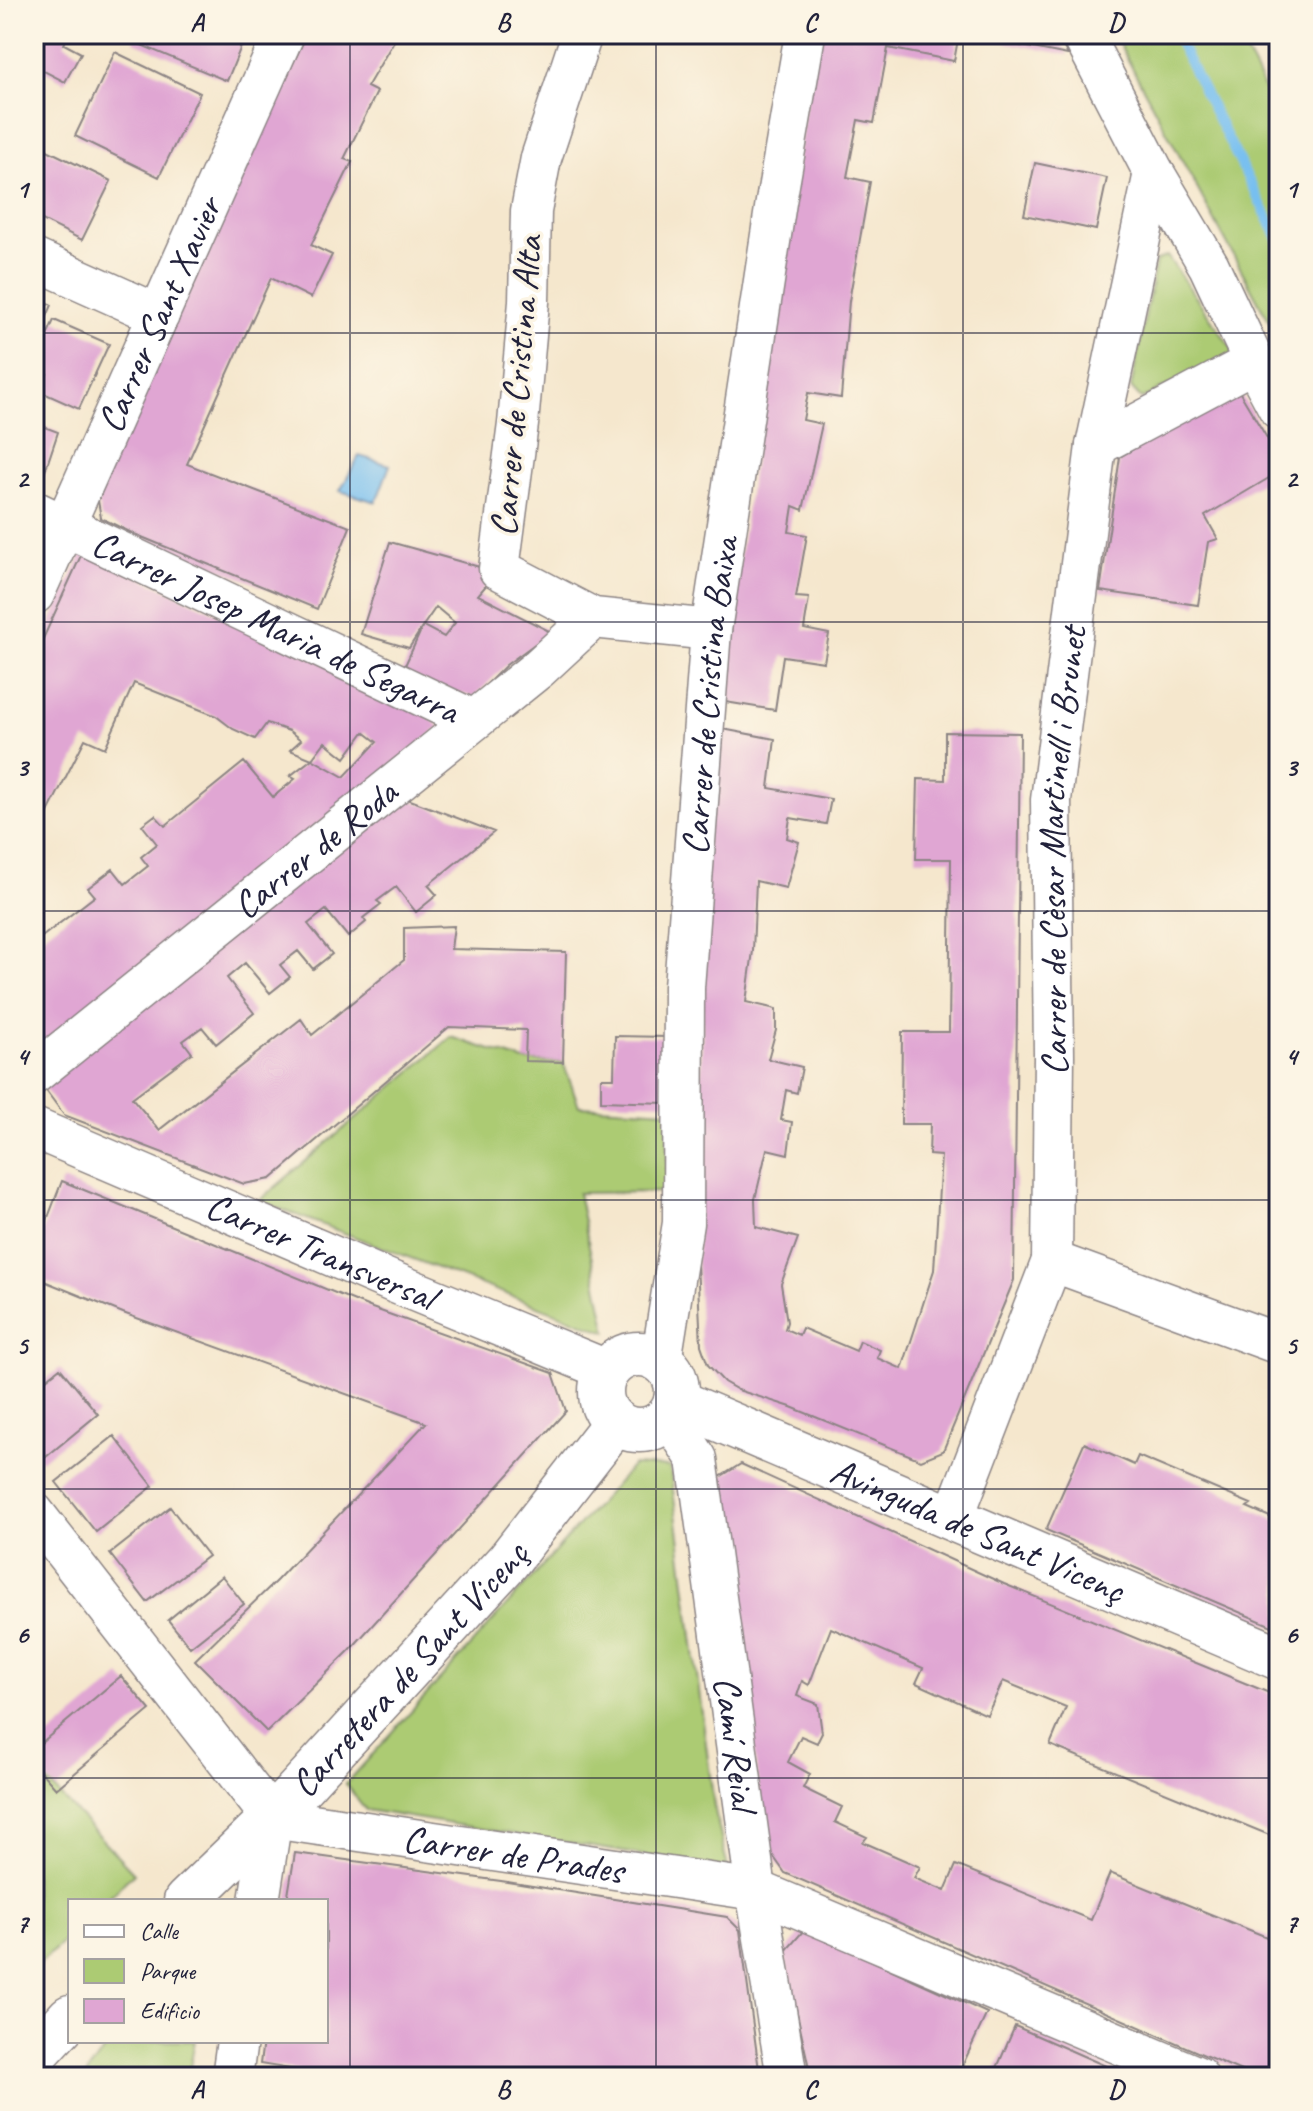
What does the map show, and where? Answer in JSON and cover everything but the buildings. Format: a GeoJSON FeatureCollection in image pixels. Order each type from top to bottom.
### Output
{"type":"FeatureCollection","features":[{"type":"Feature","properties":{"kind":"street","name":"Carrer Sant Xavier"},"geometry":{"type":"LineString","coordinates":[[34,594],[49,518],[159,315],[284,34]]}},
{"type":"Feature","properties":{"kind":"street","name":"Carrer de Cristina Alta"},"geometry":{"type":"LineString","coordinates":[[582,34],[541,158],[531,211],[529,302],[518,424],[499,569],[593,618],[711,630]]}},
{"type":"Feature","properties":{"kind":"street","name":"Carrer de Cristina Baixa"},"geometry":{"type":"LineString","coordinates":[[661,1361],[683,1223],[684,987],[711,630],[776,202],[805,34]]}},
{"type":"Feature","properties":{"kind":"street"},"geometry":{"type":"LineString","coordinates":[[1082,34],[1154,173],[1209,266],[1279,409]]}},
{"type":"Feature","properties":{"kind":"street","name":"Carrer de Cèsar Martinell i Brunet"},"geometry":{"type":"LineString","coordinates":[[953,1518],[1052,1261],[1054,1055],[1051,800],[1096,446],[1154,173]]}},
{"type":"Feature","properties":{"kind":"street"},"geometry":{"type":"LineString","coordinates":[[34,259],[159,315]]}},
{"type":"Feature","properties":{"kind":"street"},"geometry":{"type":"LineString","coordinates":[[1096,446],[1254,362]]}},
{"type":"Feature","properties":{"kind":"street","name":"Carrer Josep Maria de Segarra"},"geometry":{"type":"LineString","coordinates":[[49,518],[473,720]]}},
{"type":"Feature","properties":{"kind":"street","name":"Carrer de Roda"},"geometry":{"type":"LineString","coordinates":[[34,1074],[538,669],[593,618]]}},
{"type":"Feature","properties":{"kind":"street","name":"Carrer Transversal"},"geometry":{"type":"LineString","coordinates":[[34,1128],[609,1371]]}},
{"type":"Feature","properties":{"kind":"street"},"geometry":{"type":"LineString","coordinates":[[1052,1261],[1279,1344]]}},
{"type":"Feature","properties":{"kind":"street"},"geometry":{"type":"LineString","coordinates":[[645,1355],[661,1361],[675,1379],[672,1408],[658,1425],[643,1430],[616,1422],[608,1414],[602,1398],[602,1387],[609,1371],[629,1356],[645,1355]]}},
{"type":"Feature","properties":{"kind":"street","name":"Avinguda de Sant Vicenç"},"geometry":{"type":"LineString","coordinates":[[672,1408],[953,1518],[1279,1658]]}},
{"type":"Feature","properties":{"kind":"street","name":"Camí Reial"},"geometry":{"type":"LineString","coordinates":[[672,1408],[697,1459],[756,1890],[787,2077]]}},
{"type":"Feature","properties":{"kind":"street","name":"Carretera de Sant Vicenç"},"geometry":{"type":"LineString","coordinates":[[188,1899],[272,1818],[508,1561],[616,1422]]}},
{"type":"Feature","properties":{"kind":"street"},"geometry":{"type":"LineString","coordinates":[[34,1513],[272,1818],[259,1899]]}},
{"type":"Feature","properties":{"kind":"street","name":"Carrer de Prades"},"geometry":{"type":"LineString","coordinates":[[272,1818],[756,1890],[1198,2077]]}},
{"type":"Feature","properties":{"kind":"street"},"geometry":{"type":"LineString","coordinates":[[34,2056],[68,2019]]}},
{"type":"Feature","properties":{"kind":"street"},"geometry":{"type":"LineString","coordinates":[[232,2077],[237,2043]]}},
{"type":"Feature","properties":{"kind":"street"},"geometry":{"type":"LineString","coordinates":[[34,2068],[44,2077]]}},
{"type":"Feature","properties":{"kind":"green space"},"geometry":{"type":"Polygon","coordinates":[[[1114,34],[1237,34],[1279,118],[1279,340],[1114,34]]]}},
{"type":"Feature","properties":{"kind":"green space"},"geometry":{"type":"Polygon","coordinates":[[[1167,256],[1235,353],[1141,399],[1131,388],[1156,261],[1167,256]]]}},
{"type":"Feature","properties":{"kind":"green space"},"geometry":{"type":"Polygon","coordinates":[[[451,1037],[525,1061],[563,1062],[579,1106],[669,1111],[666,1192],[578,1193],[607,1332],[259,1201],[451,1037]]]}},
{"type":"Feature","properties":{"kind":"green space"},"geometry":{"type":"Polygon","coordinates":[[[633,1465],[670,1467],[714,1806],[728,1869],[366,1810],[346,1784],[633,1465]]]}},
{"type":"Feature","properties":{"kind":"green space"},"geometry":{"type":"Polygon","coordinates":[[[34,1768],[134,1873],[107,1899],[68,1899],[68,1937],[34,1969],[34,1768]]]}},
{"type":"Feature","properties":{"kind":"green space"},"geometry":{"type":"Polygon","coordinates":[[[109,2043],[195,2043],[188,2077],[85,2077],[109,2043]]]}},
{"type":"Feature","properties":{"kind":"water"},"geometry":{"type":"Polygon","coordinates":[[[359,456],[390,465],[376,502],[340,491],[359,456]]]}},
{"type":"Feature","properties":{"kind":"waterway"},"geometry":{"type":"LineString","coordinates":[[1175,34],[1279,240]]}}]}
